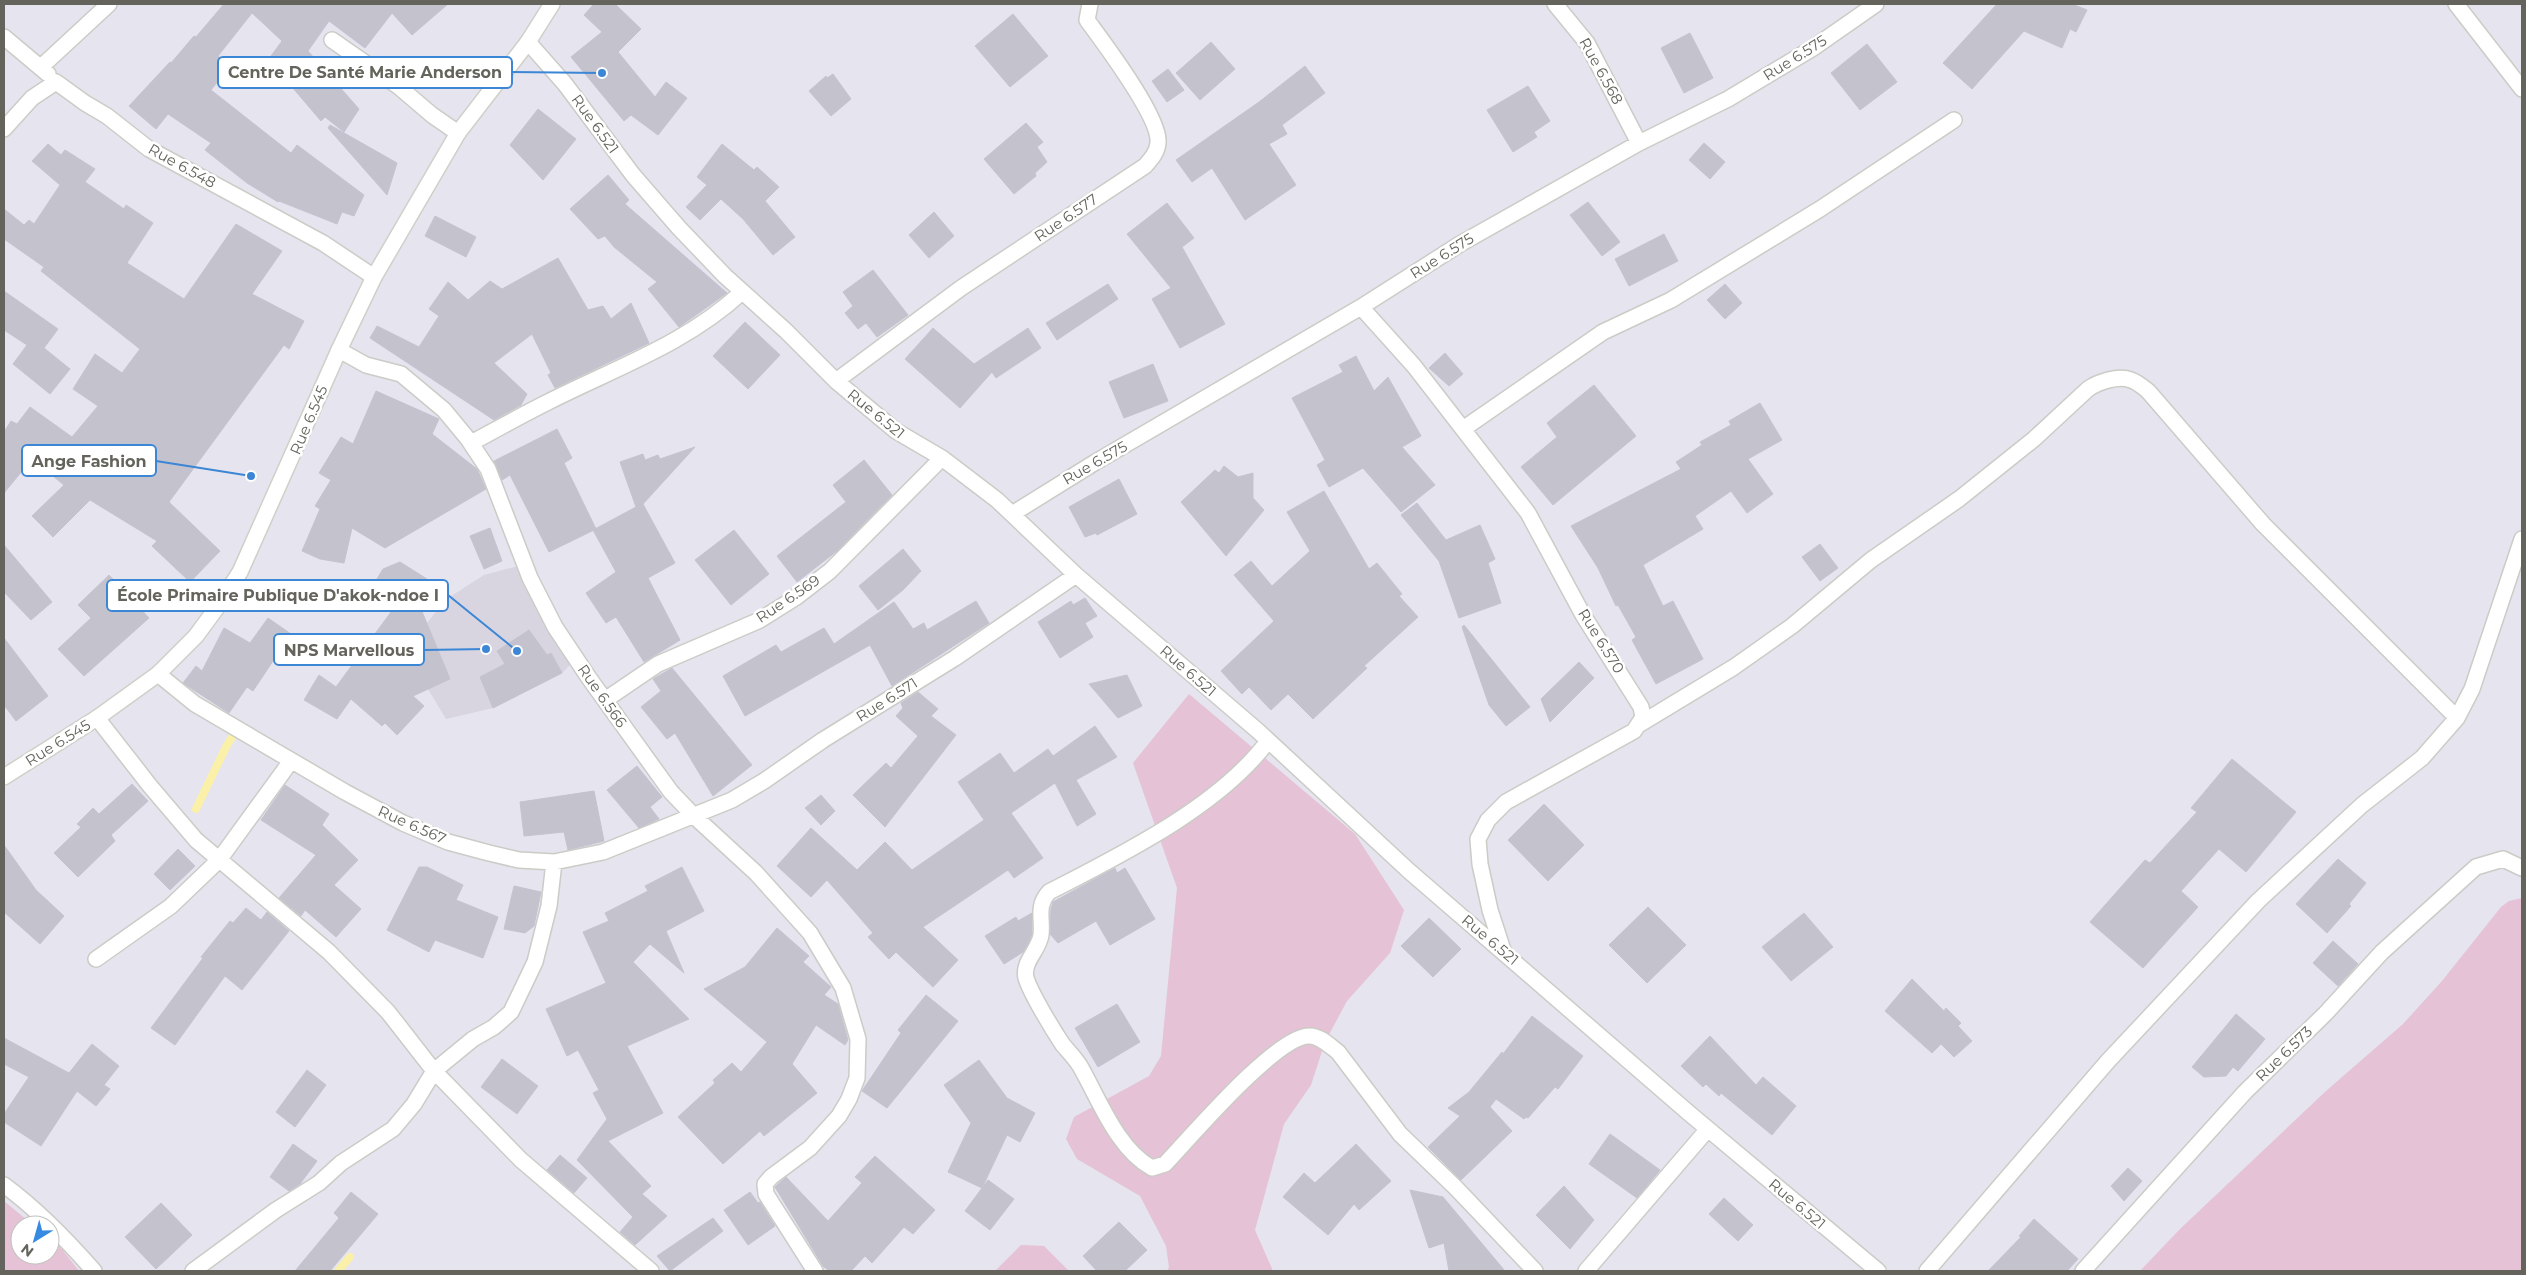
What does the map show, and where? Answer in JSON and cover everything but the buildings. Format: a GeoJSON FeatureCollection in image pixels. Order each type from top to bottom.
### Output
{"type":"FeatureCollection","features":[{"type":"Feature","properties":{"kind":"street","name":"Rue 6.545"},"geometry":{"type":"LineString","coordinates":[[4,777],[97,718],[158,674],[196,636],[240,572],[339,350],[374,278],[458,133],[528,42],[552,4]]}},
{"type":"Feature","properties":{"kind":"street","name":"Rue 6.577"},"geometry":{"type":"LineString","coordinates":[[836,381],[961,288],[1145,166],[1154,157],[1158,143],[1158,131],[1133,88],[1087,20],[1090,4]]}},
{"type":"Feature","properties":{"kind":"street","name":"Rue 6.568"},"geometry":{"type":"LineString","coordinates":[[1555,4],[1587,43],[1639,143]]}},
{"type":"Feature","properties":{"kind":"street","name":"Rue 6.575"},"geometry":{"type":"LineString","coordinates":[[1012,514],[1094,463],[1361,307],[1460,244],[1639,143],[1728,99],[1813,48],[1876,4]]}},
{"type":"Feature","properties":{"kind":"street"},"geometry":{"type":"LineString","coordinates":[[2456,4],[2522,89]]}},
{"type":"Feature","properties":{"kind":"street"},"geometry":{"type":"LineString","coordinates":[[41,67],[104,5]]}},
{"type":"Feature","properties":{"kind":"street","name":"Rue 6.548"},"geometry":{"type":"LineString","coordinates":[[4,37],[41,67],[56,82],[84,103],[107,116],[150,149],[323,243],[374,278]]}},
{"type":"Feature","properties":{"kind":"street"},"geometry":{"type":"LineString","coordinates":[[332,40],[370,69],[398,86],[432,115],[458,133]]}},
{"type":"Feature","properties":{"kind":"street","name":"Rue 6.521"},"geometry":{"type":"LineString","coordinates":[[528,42],[565,84],[601,134],[657,203],[700,251],[836,381],[896,431],[942,458],[1012,514],[1076,575],[1268,741],[1409,871],[1708,1129],[1878,1271]]}},
{"type":"Feature","properties":{"kind":"street"},"geometry":{"type":"LineString","coordinates":[[4,129],[32,98],[56,82]]}},
{"type":"Feature","properties":{"kind":"street"},"geometry":{"type":"LineString","coordinates":[[1463,429],[1603,332],[1671,300],[1820,209],[1954,120]]}},
{"type":"Feature","properties":{"kind":"street"},"geometry":{"type":"LineString","coordinates":[[471,443],[548,402],[686,335],[721,312],[742,292]]}},
{"type":"Feature","properties":{"kind":"street","name":"Rue 6.570"},"geometry":{"type":"LineString","coordinates":[[1361,307],[1414,366],[1528,513],[1583,615],[1641,706],[1643,718],[1640,724]]}},
{"type":"Feature","properties":{"kind":"street","name":"Rue 6.566"},"geometry":{"type":"LineString","coordinates":[[339,350],[366,365],[401,374],[444,410],[471,443],[488,468],[530,578],[555,627],[660,777],[694,816],[756,873],[810,933],[843,988],[858,1039],[857,1078],[849,1099],[839,1116],[810,1148],[771,1176],[765,1184],[766,1194],[815,1271]]}},
{"type":"Feature","properties":{"kind":"street"},"geometry":{"type":"LineString","coordinates":[[1504,951],[1490,910],[1480,864],[1478,839],[1488,820],[1506,802],[1634,731],[1640,724],[1734,667],[1792,626],[1871,560],[1959,499],[2027,445],[2088,389],[2096,384],[2112,380],[2130,379],[2148,391],[2263,524],[2457,718]]}},
{"type":"Feature","properties":{"kind":"street","name":"Rue 6.569"},"geometry":{"type":"LineString","coordinates":[[605,700],[658,664],[760,620],[795,598],[842,559],[942,458]]}},
{"type":"Feature","properties":{"kind":"street"},"geometry":{"type":"LineString","coordinates":[[1927,1271],[2108,1061],[2258,900],[2362,805],[2422,758],[2457,718],[2472,689],[2522,539]]}},
{"type":"Feature","properties":{"kind":"street","name":"Rue 6.571"},"geometry":{"type":"LineString","coordinates":[[694,816],[732,800],[764,781],[823,740],[955,658],[1076,575]]}},
{"type":"Feature","properties":{"kind":"street","name":"Rue 6.567"},"geometry":{"type":"LineString","coordinates":[[158,674],[195,704],[291,761],[403,823],[448,842],[519,860],[554,862],[603,852],[694,816]]}},
{"type":"Feature","properties":{"kind":"street"},"geometry":{"type":"LineString","coordinates":[[97,718],[150,786],[196,840],[330,952],[388,1012],[434,1071],[521,1160],[651,1271]]}},
{"type":"Feature","properties":{"kind":"street"},"geometry":{"type":"LineString","coordinates":[[1268,741],[1251,764],[1227,785],[1185,814],[1049,892],[1042,899],[1040,910],[1041,935],[1027,967],[1026,977],[1035,996],[1062,1044],[1079,1064],[1115,1130],[1142,1162],[1152,1168],[1165,1164],[1251,1073],[1295,1038],[1310,1035],[1325,1042],[1338,1052],[1400,1134],[1456,1188],[1535,1271]]}},
{"type":"Feature","properties":{"kind":"street"},"geometry":{"type":"LineString","coordinates":[[96,959],[171,906],[219,860],[291,761]]}},
{"type":"Feature","properties":{"kind":"street","name":"Rue 6.573"},"geometry":{"type":"LineString","coordinates":[[2083,1271],[2245,1092],[2325,1014],[2382,952],[2476,867],[2503,859],[2522,868]]}},
{"type":"Feature","properties":{"kind":"street"},"geometry":{"type":"LineString","coordinates":[[193,1271],[276,1210],[319,1183],[341,1164],[393,1129],[414,1104],[434,1071],[473,1039],[494,1027],[511,1012],[535,962],[549,906],[554,862]]}},
{"type":"Feature","properties":{"kind":"street"},"geometry":{"type":"LineString","coordinates":[[1586,1271],[1708,1129]]}},
{"type":"Feature","properties":{"kind":"street"},"geometry":{"type":"LineString","coordinates":[[4,1185],[28,1203],[71,1244],[94,1271]]}},
{"type":"Feature","properties":{"kind":"shaded area"},"geometry":{"type":"Polygon","coordinates":[[[518,566],[571,664],[562,673],[493,708],[446,719],[428,689],[403,634],[427,623],[445,600],[484,575],[518,566]]]}},
{"type":"Feature","properties":{"kind":"shaded area"},"geometry":{"type":"Polygon","coordinates":[[[1189,694],[1355,834],[1404,910],[1390,953],[1347,1001],[1325,1042],[1311,1085],[1284,1124],[1255,1230],[1273,1271],[1167,1271],[1169,1267],[1166,1246],[1140,1196],[1077,1159],[1066,1139],[1074,1117],[1149,1076],[1161,1056],[1177,888],[1133,763],[1189,694]]]}},
{"type":"Feature","properties":{"kind":"shaded area"},"geometry":{"type":"Polygon","coordinates":[[[2522,898],[2522,1271],[2140,1271],[2180,1229],[2326,1091],[2403,1024],[2442,981],[2501,907],[2509,901],[2522,898]]]}},
{"type":"Feature","properties":{"kind":"shaded area"},"geometry":{"type":"Polygon","coordinates":[[[4,1201],[21,1215],[10,1215],[10,1265],[60,1265],[60,1247],[79,1271],[4,1271],[4,1201]]]}},
{"type":"Feature","properties":{"kind":"shaded area"},"geometry":{"type":"Polygon","coordinates":[[[1021,1245],[1044,1246],[1069,1271],[995,1271],[1021,1245]]]}},
{"type":"Feature","properties":{"kind":"waterway"},"geometry":{"type":"LineString","coordinates":[[196,809],[235,732]]}},
{"type":"Feature","properties":{"kind":"waterway"},"geometry":{"type":"LineString","coordinates":[[338,1271],[350,1257]]}},
{"type":"Feature","properties":{"kind":"place","name":"Centre De Santé Marie Anderson"},"geometry":{"type":"Point","coordinates":[602,73]}},
{"type":"Feature","properties":{"kind":"place","name":"Ange Fashion"},"geometry":{"type":"Point","coordinates":[251,476]}},
{"type":"Feature","properties":{"kind":"place","name":"NPS Marvellous"},"geometry":{"type":"Point","coordinates":[486,649]}},
{"type":"Feature","properties":{"kind":"place","name":"École Primaire Publique D'akok-ndoe I"},"geometry":{"type":"Point","coordinates":[517,651]}}]}
